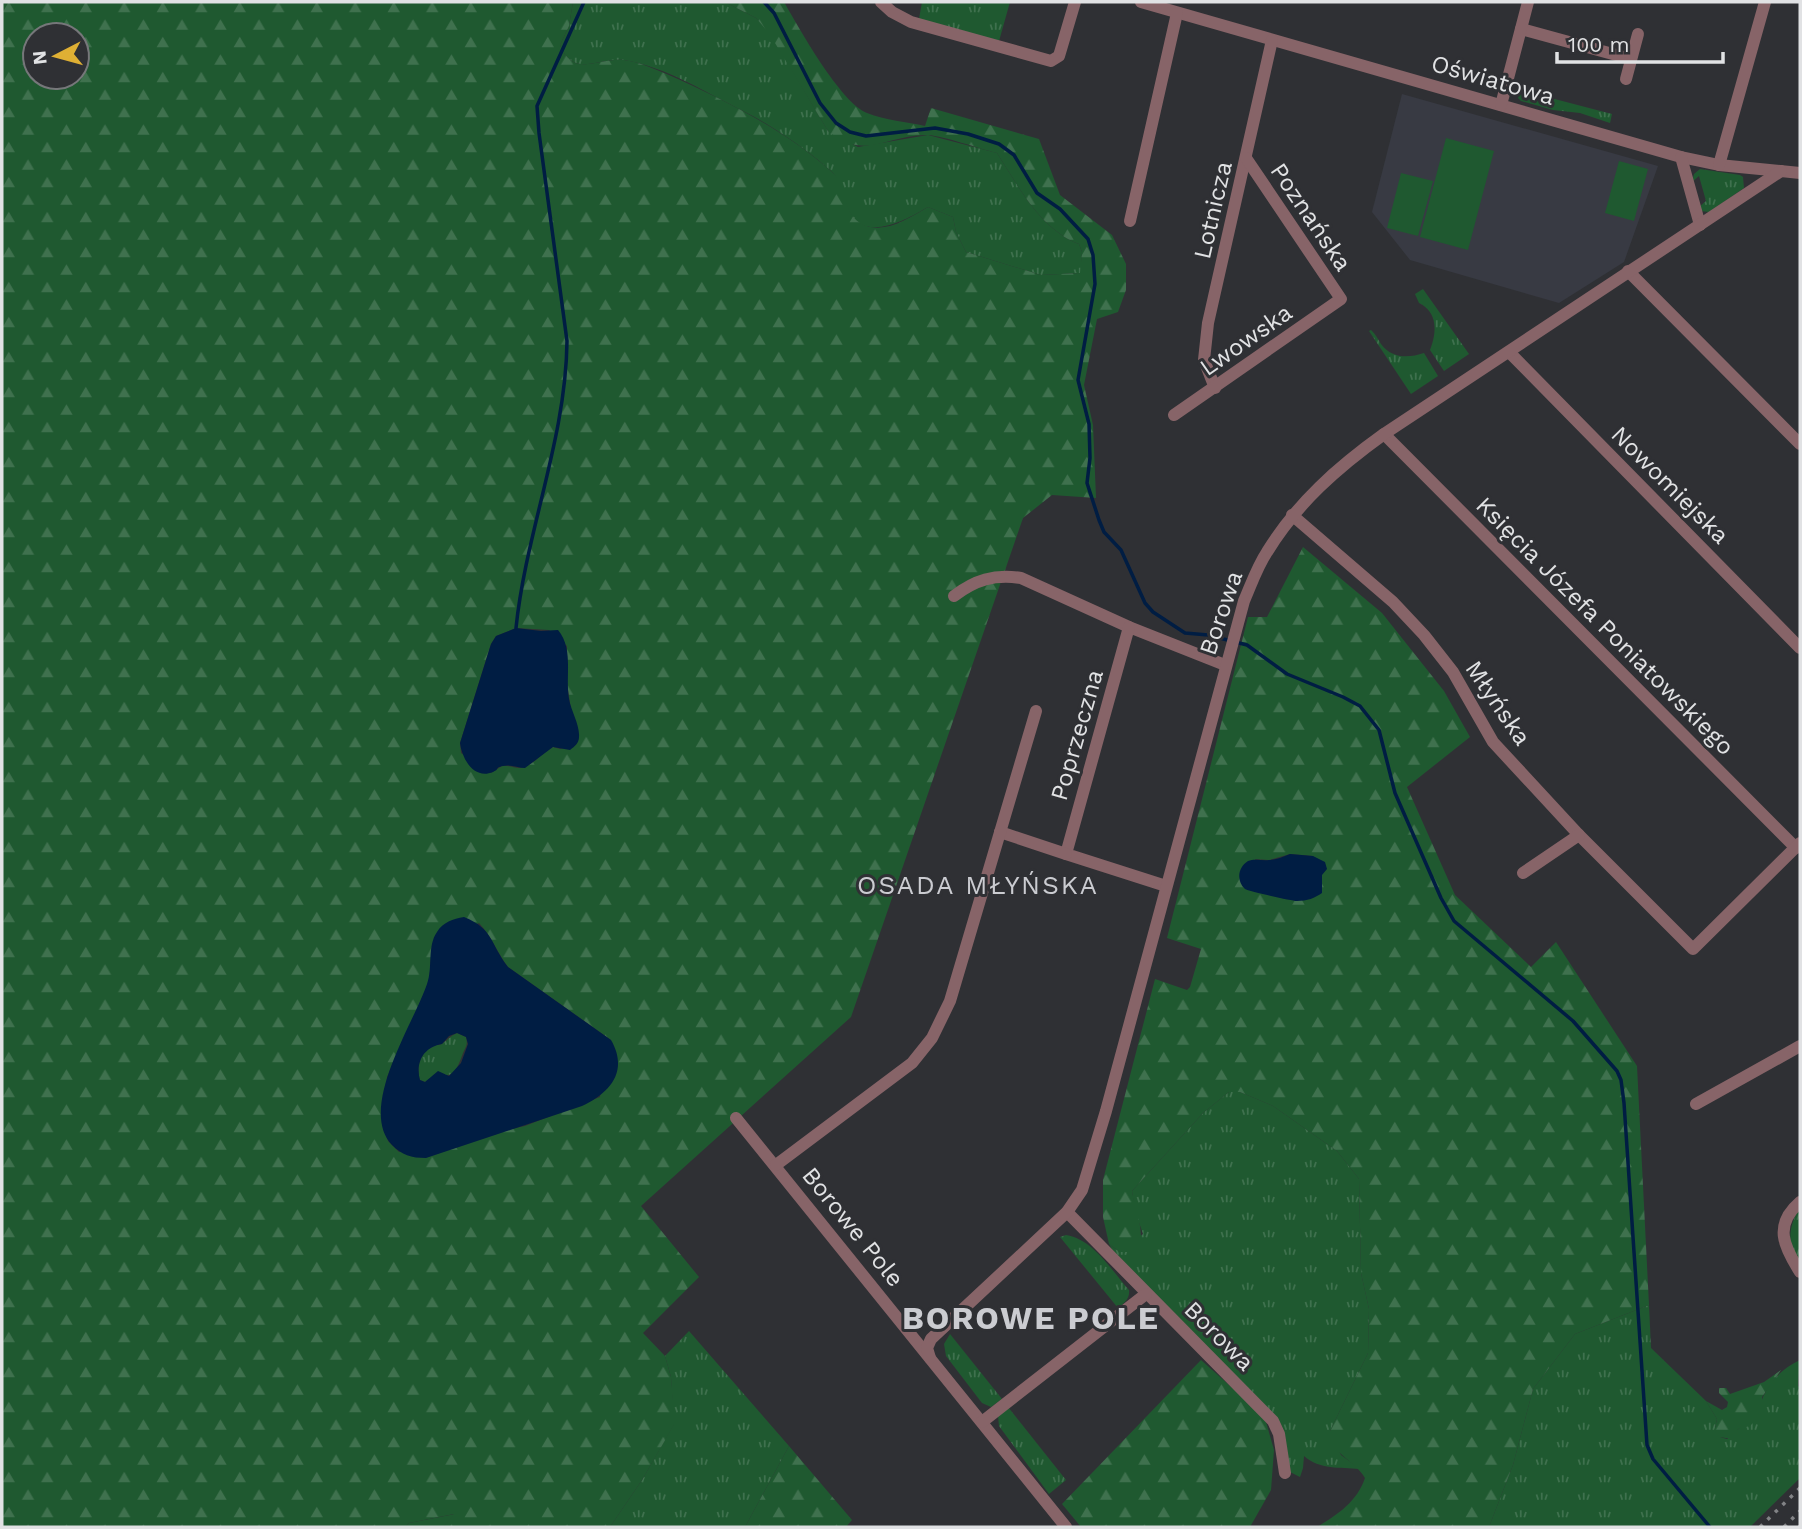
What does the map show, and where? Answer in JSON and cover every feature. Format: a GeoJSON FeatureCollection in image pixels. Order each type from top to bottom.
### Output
{"type":"FeatureCollection","features":[{"type":"Feature","properties":{"kind":"street"},"geometry":{"type":"LineString","coordinates":[[881,2],[892,12],[911,22],[1051,61],[1059,56],[1075,2]]}},
{"type":"Feature","properties":{"kind":"street","name":"Oświatowa"},"geometry":{"type":"LineString","coordinates":[[1141,2],[1681,157],[1719,165],[1800,173]]}},
{"type":"Feature","properties":{"kind":"street"},"geometry":{"type":"LineString","coordinates":[[1501,105],[1521,29],[1525,2]]}},
{"type":"Feature","properties":{"kind":"street"},"geometry":{"type":"LineString","coordinates":[[1719,165],[1765,2]]}},
{"type":"Feature","properties":{"kind":"street"},"geometry":{"type":"LineString","coordinates":[[1130,220],[1177,13]]}},
{"type":"Feature","properties":{"kind":"street"},"geometry":{"type":"LineString","coordinates":[[1521,29],[1631,59]]}},
{"type":"Feature","properties":{"kind":"street"},"geometry":{"type":"LineString","coordinates":[[1626,79],[1638,34]]}},
{"type":"Feature","properties":{"kind":"street","name":"Lotnicza"},"geometry":{"type":"LineString","coordinates":[[1215,388],[1203,359],[1208,323],[1272,40]]}},
{"type":"Feature","properties":{"kind":"street"},"geometry":{"type":"LineString","coordinates":[[1681,157],[1700,225]]}},
{"type":"Feature","properties":{"kind":"street","name":"Poznańska"},"geometry":{"type":"LineString","coordinates":[[1246,158],[1341,299]]}},
{"type":"Feature","properties":{"kind":"street","name":"Borowa"},"geometry":{"type":"LineString","coordinates":[[930,1358],[927,1348],[931,1339],[1079,1198],[1090,1167],[1244,601],[1265,554],[1292,515],[1318,487],[1384,434],[1781,171]]}},
{"type":"Feature","properties":{"kind":"street"},"geometry":{"type":"LineString","coordinates":[[1628,271],[1800,444]]}},
{"type":"Feature","properties":{"kind":"street","name":"Lwowska"},"geometry":{"type":"LineString","coordinates":[[1174,415],[1341,299]]}},
{"type":"Feature","properties":{"kind":"street","name":"Nowomiejska"},"geometry":{"type":"LineString","coordinates":[[1509,352],[1800,648]]}},
{"type":"Feature","properties":{"kind":"street","name":"Księcia Józefa Poniatowskiego"},"geometry":{"type":"LineString","coordinates":[[1384,434],[1798,846]]}},
{"type":"Feature","properties":{"kind":"street","name":"Młyńska"},"geometry":{"type":"LineString","coordinates":[[1292,515],[1393,602],[1424,635],[1453,672],[1493,742],[1579,835],[1693,949],[1798,846]]}},
{"type":"Feature","properties":{"kind":"street"},"geometry":{"type":"LineString","coordinates":[[954,596],[985,579],[1003,576],[1021,578],[1129,626],[1227,658]]}},
{"type":"Feature","properties":{"kind":"street","name":"Poprzeczna"},"geometry":{"type":"LineString","coordinates":[[1066,854],[1129,626]]}},
{"type":"Feature","properties":{"kind":"street"},"geometry":{"type":"LineString","coordinates":[[776,1165],[912,1063],[932,1038],[950,1000],[1036,711]]}},
{"type":"Feature","properties":{"kind":"street"},"geometry":{"type":"LineString","coordinates":[[1000,832],[1166,886]]}},
{"type":"Feature","properties":{"kind":"street"},"geometry":{"type":"LineString","coordinates":[[1523,873],[1579,835]]}},
{"type":"Feature","properties":{"kind":"street"},"geometry":{"type":"LineString","coordinates":[[1696,1104],[1800,1046]]}},
{"type":"Feature","properties":{"kind":"street","name":"Borowe Pole"},"geometry":{"type":"LineString","coordinates":[[736,1118],[1066,1527]]}},
{"type":"Feature","properties":{"kind":"street"},"geometry":{"type":"LineString","coordinates":[[1800,1202],[1786,1219],[1784,1230],[1787,1251],[1800,1272]]}},
{"type":"Feature","properties":{"kind":"street","name":"Borowa"},"geometry":{"type":"LineString","coordinates":[[1067,1212],[1273,1421],[1279,1434],[1285,1473]]}},
{"type":"Feature","properties":{"kind":"street"},"geometry":{"type":"LineString","coordinates":[[982,1422],[1146,1294]]}},
{"type":"Feature","properties":{"kind":"shaded area"},"geometry":{"type":"Polygon","coordinates":[[[1402,94],[1658,166],[1624,262],[1559,303],[1410,260],[1372,212],[1402,94]]]}},
{"type":"Feature","properties":{"kind":"green space"},"geometry":{"type":"Polygon","coordinates":[[[2,2],[573,2],[569,26],[560,45],[572,61],[587,64],[624,60],[641,64],[755,118],[796,143],[833,173],[852,215],[864,225],[881,228],[889,226],[928,207],[953,217],[956,232],[966,252],[1041,275],[1080,273],[1082,252],[1079,244],[1065,237],[1042,218],[1022,193],[997,153],[928,135],[866,146],[854,145],[828,131],[769,33],[756,18],[725,2],[784,2],[833,80],[856,106],[867,113],[925,126],[931,108],[1039,139],[1060,195],[1112,235],[1126,264],[1126,290],[1118,312],[1097,319],[1084,385],[1093,425],[1096,498],[1052,495],[1023,518],[851,1017],[641,1206],[699,1277],[643,1333],[665,1356],[671,1377],[675,1423],[642,1480],[610,1527],[443,1527],[454,1514],[409,1523],[405,1527],[2,1527],[2,2]],[[516,628],[496,636],[491,644],[460,743],[461,753],[491,773],[502,766],[524,767],[553,747],[560,749],[576,745],[579,736],[572,716],[567,683],[567,646],[549,630],[516,628]],[[479,923],[432,947],[429,982],[387,1077],[382,1123],[388,1141],[399,1152],[525,1126],[600,1097],[611,1040],[508,967],[479,923]]]}},
{"type":"Feature","properties":{"kind":"green space"},"geometry":{"type":"Polygon","coordinates":[[[573,2],[725,2],[756,18],[770,33],[828,131],[858,147],[928,135],[997,153],[1022,193],[1042,218],[1065,237],[1079,244],[1082,252],[1081,273],[1041,275],[966,252],[956,232],[953,217],[928,207],[896,223],[872,227],[862,225],[847,206],[833,173],[803,148],[755,118],[686,82],[639,63],[614,60],[580,64],[572,61],[560,45],[569,26],[573,2]]]}},
{"type":"Feature","properties":{"kind":"green space"},"geometry":{"type":"Polygon","coordinates":[[[922,2],[1010,2],[999,41],[919,19],[922,2]]]}},
{"type":"Feature","properties":{"kind":"green space"},"geometry":{"type":"Polygon","coordinates":[[[1520,90],[1612,114],[1610,123],[1580,113],[1553,110],[1521,101],[1518,98],[1520,90]]]}},
{"type":"Feature","properties":{"kind":"green space"},"geometry":{"type":"Polygon","coordinates":[[[1446,138],[1494,151],[1468,250],[1420,237],[1446,138]]]}},
{"type":"Feature","properties":{"kind":"green space"},"geometry":{"type":"Polygon","coordinates":[[[1619,161],[1648,169],[1634,221],[1605,213],[1619,161]]]}},
{"type":"Feature","properties":{"kind":"green space"},"geometry":{"type":"Polygon","coordinates":[[[1700,169],[1740,175],[1743,177],[1744,188],[1709,212],[1701,211],[1699,207],[1706,201],[1699,176],[1692,182],[1694,174],[1700,169]]]}},
{"type":"Feature","properties":{"kind":"green space"},"geometry":{"type":"Polygon","coordinates":[[[1401,173],[1433,181],[1418,236],[1387,228],[1401,173]]]}},
{"type":"Feature","properties":{"kind":"green space"},"geometry":{"type":"Polygon","coordinates":[[[1423,289],[1469,354],[1444,371],[1430,350],[1435,330],[1433,317],[1419,303],[1415,294],[1423,289]]]}},
{"type":"Feature","properties":{"kind":"green space"},"geometry":{"type":"Polygon","coordinates":[[[1371,330],[1385,349],[1395,355],[1412,356],[1424,353],[1438,376],[1411,394],[1369,331],[1371,330]]]}},
{"type":"Feature","properties":{"kind":"green space"},"geometry":{"type":"Polygon","coordinates":[[[1303,547],[1382,613],[1444,691],[1470,737],[1407,787],[1455,895],[1531,967],[1556,942],[1637,1066],[1649,1305],[1575,1334],[1533,1389],[1513,1465],[1489,1527],[1317,1527],[1352,1501],[1365,1478],[1338,1451],[1330,1431],[1368,1353],[1369,1309],[1361,1273],[1359,1179],[1337,1151],[1273,1106],[1240,1092],[1229,1092],[1203,1113],[1132,1191],[1140,1227],[1139,1248],[1132,1252],[1120,1252],[1109,1244],[1103,1217],[1103,1180],[1155,979],[1187,990],[1190,987],[1201,949],[1167,938],[1248,617],[1267,617],[1303,547]],[[1290,854],[1269,860],[1255,859],[1276,895],[1296,901],[1322,892],[1322,875],[1313,856],[1290,854]]]}},
{"type":"Feature","properties":{"kind":"green space"},"geometry":{"type":"Polygon","coordinates":[[[457,1033],[466,1037],[467,1044],[455,1071],[425,1082],[420,1080],[419,1065],[425,1052],[457,1033]]]}},
{"type":"Feature","properties":{"kind":"green space"},"geometry":{"type":"Polygon","coordinates":[[[1229,1092],[1240,1092],[1273,1106],[1337,1151],[1359,1179],[1361,1273],[1369,1309],[1368,1353],[1330,1431],[1341,1455],[1360,1469],[1323,1466],[1304,1456],[1300,1477],[1288,1471],[1281,1425],[1115,1255],[1109,1244],[1120,1252],[1143,1234],[1132,1191],[1203,1113],[1229,1092]]]}},
{"type":"Feature","properties":{"kind":"green space"},"geometry":{"type":"Polygon","coordinates":[[[1800,1208],[1800,1266],[1790,1237],[1800,1208]]]}},
{"type":"Feature","properties":{"kind":"green space"},"geometry":{"type":"Polygon","coordinates":[[[1066,1235],[1093,1249],[1129,1290],[1128,1298],[1118,1308],[1060,1237],[1066,1235]]]}},
{"type":"Feature","properties":{"kind":"green space"},"geometry":{"type":"Polygon","coordinates":[[[1649,1305],[1651,1348],[1706,1401],[1717,1419],[1716,1436],[1727,1439],[1756,1416],[1771,1383],[1784,1370],[1800,1360],[1800,1478],[1750,1527],[1489,1527],[1513,1465],[1533,1389],[1575,1334],[1649,1305]]]}},
{"type":"Feature","properties":{"kind":"green space"},"geometry":{"type":"Polygon","coordinates":[[[689,1331],[789,1446],[745,1527],[610,1527],[642,1480],[674,1424],[671,1377],[665,1356],[689,1331]]]}},
{"type":"Feature","properties":{"kind":"green space"},"geometry":{"type":"Polygon","coordinates":[[[950,1334],[1002,1399],[991,1407],[982,1403],[946,1356],[944,1344],[950,1334]]]}},
{"type":"Feature","properties":{"kind":"green space"},"geometry":{"type":"Polygon","coordinates":[[[1201,1360],[1246,1400],[1266,1422],[1274,1450],[1271,1490],[1250,1527],[1081,1527],[1062,1504],[1201,1360]]]}},
{"type":"Feature","properties":{"kind":"green space"},"geometry":{"type":"Polygon","coordinates":[[[1781,1370],[1762,1397],[1762,1407],[1767,1412],[1763,1418],[1753,1417],[1754,1422],[1738,1429],[1736,1436],[1716,1437],[1714,1433],[1717,1419],[1706,1401],[1722,1410],[1727,1407],[1728,1402],[1719,1393],[1719,1388],[1726,1388],[1730,1394],[1764,1382],[1781,1370]]]}},
{"type":"Feature","properties":{"kind":"green space"},"geometry":{"type":"Polygon","coordinates":[[[1008,1407],[1066,1480],[1049,1494],[999,1426],[998,1416],[1008,1407]]]}},
{"type":"Feature","properties":{"kind":"green space"},"geometry":{"type":"Polygon","coordinates":[[[789,1446],[852,1520],[846,1527],[745,1527],[789,1446]]]}},
{"type":"Feature","properties":{"kind":"green space"},"geometry":{"type":"Polygon","coordinates":[[[455,1514],[443,1527],[405,1527],[409,1523],[455,1514]]]}},
{"type":"Feature","properties":{"kind":"water"},"geometry":{"type":"Polygon","coordinates":[[[516,628],[558,630],[563,637],[567,654],[569,699],[579,739],[570,750],[553,747],[525,768],[506,766],[486,774],[480,773],[466,761],[460,743],[491,644],[496,636],[516,628]]]}},
{"type":"Feature","properties":{"kind":"water"},"geometry":{"type":"Polygon","coordinates":[[[1290,854],[1313,856],[1325,862],[1327,869],[1322,875],[1322,893],[1311,899],[1297,901],[1254,892],[1242,886],[1240,870],[1248,861],[1274,859],[1290,854]]]}},
{"type":"Feature","properties":{"kind":"water"},"geometry":{"type":"Polygon","coordinates":[[[464,917],[486,932],[508,967],[611,1040],[616,1051],[617,1071],[614,1080],[601,1095],[582,1106],[426,1158],[411,1157],[392,1145],[383,1129],[381,1110],[384,1088],[427,984],[434,938],[442,926],[464,917]],[[457,1033],[449,1036],[442,1044],[430,1048],[420,1061],[420,1080],[425,1082],[438,1071],[449,1076],[461,1063],[468,1044],[466,1037],[457,1033]]]}},
{"type":"Feature","properties":{"kind":"waterway"},"geometry":{"type":"LineString","coordinates":[[516,628],[528,556],[560,414],[567,341],[537,106],[584,2]]}},
{"type":"Feature","properties":{"kind":"waterway"},"geometry":{"type":"LineString","coordinates":[[764,2],[774,13],[820,103],[836,123],[850,132],[866,136],[935,128],[968,134],[999,144],[1014,155],[1037,193],[1060,209],[1088,239],[1093,255],[1095,284],[1078,380],[1089,424],[1090,458],[1087,483],[1104,532],[1121,550],[1145,603],[1153,612],[1185,633],[1208,635],[1247,645],[1287,674],[1360,706],[1379,730],[1395,793],[1441,898],[1454,921],[1573,1021],[1617,1071],[1624,1103],[1647,1445],[1653,1459],[1710,1527]]}},
{"type":"Feature","properties":{"kind":"railway"},"geometry":{"type":"LineString","coordinates":[[1760,1527],[1800,1488]]}},
{"type":"Feature","properties":{"kind":"railway"},"geometry":{"type":"LineString","coordinates":[[1784,1527],[1800,1511]]}},
{"type":"Feature","properties":{"kind":"district","name":"OSADA MŁYŃSKA"},"geometry":{"type":"Point","coordinates":[978,885]}},
{"type":"Feature","properties":{"kind":"district","name":"BOROWE POLE"},"geometry":{"type":"Point","coordinates":[1031,1318]}}]}
